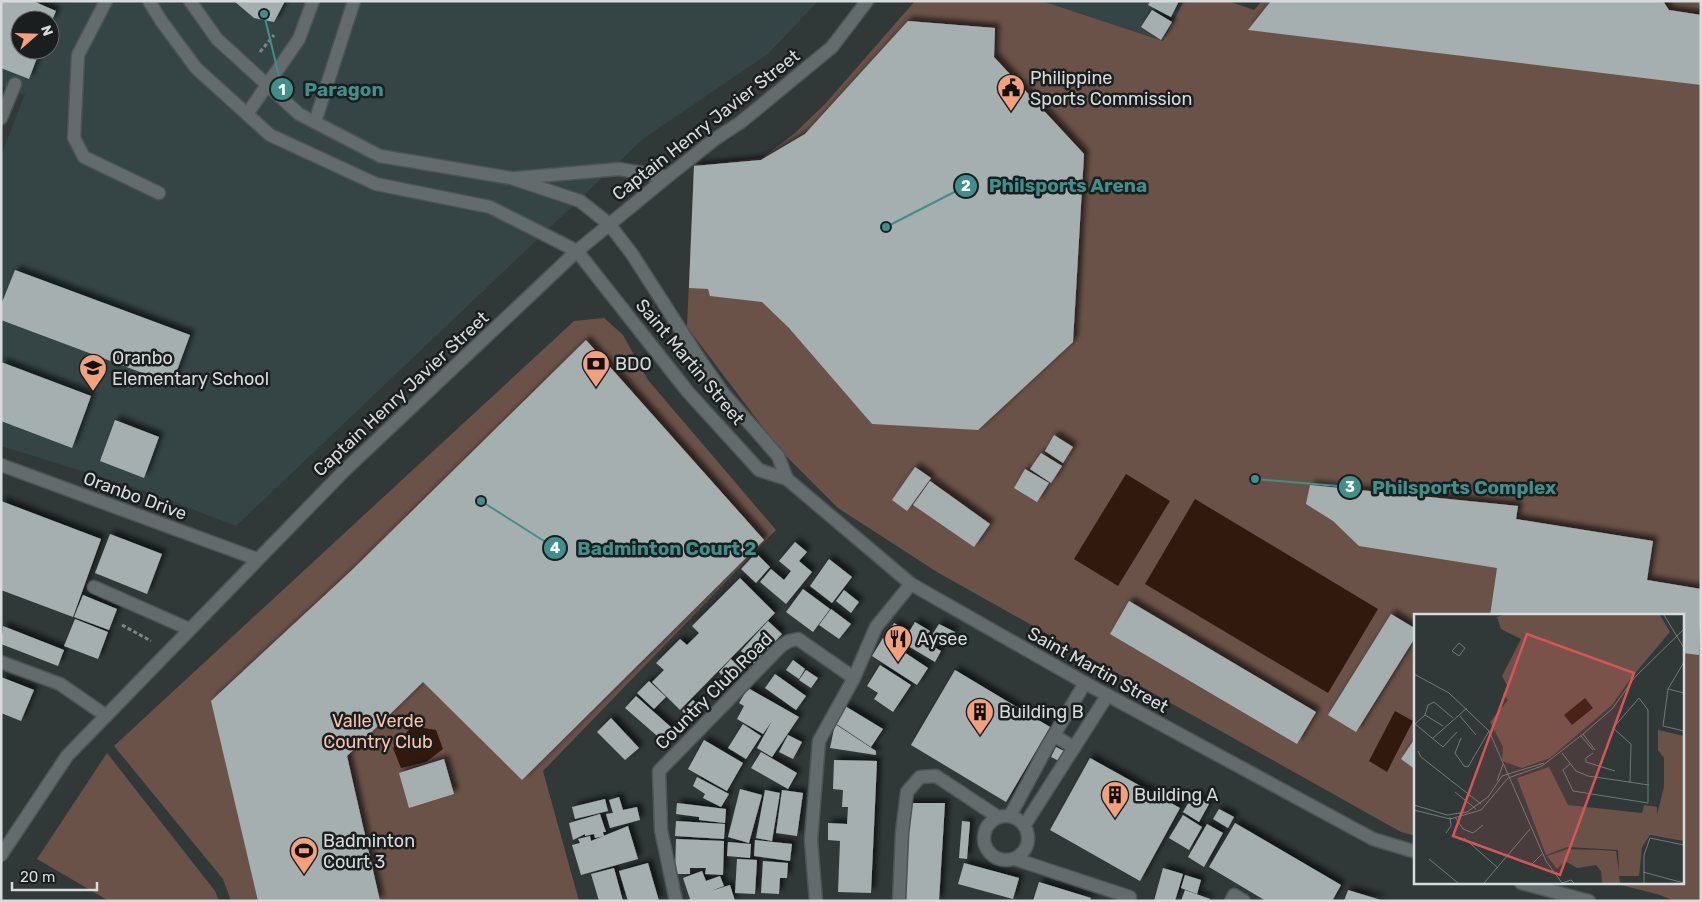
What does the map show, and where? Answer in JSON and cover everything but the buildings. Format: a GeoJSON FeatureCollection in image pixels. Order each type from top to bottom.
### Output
{"type":"FeatureCollection","features":[{"type":"Feature","properties":{"kind":"street"},"geometry":{"type":"LineString","coordinates":[[106,1],[78,55],[74,138],[84,157],[159,193]]}},
{"type":"Feature","properties":{"kind":"street"},"geometry":{"type":"LineString","coordinates":[[149,1],[196,68],[270,135],[376,184],[490,207],[578,251]]}},
{"type":"Feature","properties":{"kind":"street"},"geometry":{"type":"LineString","coordinates":[[190,1],[217,39],[299,114],[380,156],[511,178],[619,169],[667,177]]}},
{"type":"Feature","properties":{"kind":"street"},"geometry":{"type":"LineString","coordinates":[[247,114],[299,39],[313,1]]}},
{"type":"Feature","properties":{"kind":"street"},"geometry":{"type":"LineString","coordinates":[[315,122],[354,1]]}},
{"type":"Feature","properties":{"kind":"street","name":"Captain Henry Javier Street"},"geometry":{"type":"LineString","coordinates":[[1,855],[67,756],[344,471],[609,224],[667,177],[742,122],[832,47],[867,1]]}},
{"type":"Feature","properties":{"kind":"street"},"geometry":{"type":"LineString","coordinates":[[1,118],[15,84]]}},
{"type":"Feature","properties":{"kind":"street","name":"Saint Martin Street"},"geometry":{"type":"LineString","coordinates":[[511,178],[580,201],[609,224],[632,254],[719,386],[778,456],[787,479]]}},
{"type":"Feature","properties":{"kind":"street","name":"Saint Martin Street"},"geometry":{"type":"LineString","coordinates":[[578,251],[688,392],[759,470],[787,479],[911,584],[1107,696],[1373,839],[1414,851]]}},
{"type":"Feature","properties":{"kind":"street","name":"Oranbo Drive"},"geometry":{"type":"LineString","coordinates":[[1,465],[257,559]]}},
{"type":"Feature","properties":{"kind":"street"},"geometry":{"type":"LineString","coordinates":[[816,901],[811,840],[819,741],[854,678],[876,627],[911,584]]}},
{"type":"Feature","properties":{"kind":"street"},"geometry":{"type":"LineString","coordinates":[[94,586],[189,629]]}},
{"type":"Feature","properties":{"kind":"street","name":"Country Club Road"},"geometry":{"type":"LineString","coordinates":[[676,901],[661,830],[659,771],[780,646],[789,641],[798,639],[854,678]]}},
{"type":"Feature","properties":{"kind":"street"},"geometry":{"type":"LineString","coordinates":[[1,662],[60,684],[105,715]]}},
{"type":"Feature","properties":{"kind":"street"},"geometry":{"type":"LineString","coordinates":[[1085,683],[1004,816],[988,824],[984,835],[985,846],[992,856],[1003,860],[1015,859],[1130,898]]}},
{"type":"Feature","properties":{"kind":"street"},"geometry":{"type":"LineString","coordinates":[[1024,826],[1107,696]]}},
{"type":"Feature","properties":{"kind":"street"},"geometry":{"type":"LineString","coordinates":[[1054,735],[1074,748]]}},
{"type":"Feature","properties":{"kind":"street"},"geometry":{"type":"LineString","coordinates":[[899,901],[902,833],[907,792],[920,777],[936,776],[1004,816],[1018,819],[1024,826],[1028,838],[1025,850],[1015,859]]}},
{"type":"Feature","properties":{"kind":"street"},"geometry":{"type":"LineString","coordinates":[[1525,884],[1589,901]]}},
{"type":"Feature","properties":{"kind":"path"},"geometry":{"type":"LineString","coordinates":[[121,624],[168,650]]}},
{"type":"Feature","properties":{"kind":"shaded area"},"geometry":{"type":"Polygon","coordinates":[[[1,1],[818,1],[768,54],[644,138],[236,526],[142,490],[1,446],[1,156],[26,91],[24,95],[1,86],[1,1]]]}},
{"type":"Feature","properties":{"kind":"shaded area"},"geometry":{"type":"Polygon","coordinates":[[[1042,1],[1184,1],[1163,41],[1042,1]]]}},
{"type":"Feature","properties":{"kind":"shaded area"},"geometry":{"type":"Polygon","coordinates":[[[1126,474],[1170,501],[1118,586],[1074,559],[1126,474]]]}},
{"type":"Feature","properties":{"kind":"shaded area"},"geometry":{"type":"Polygon","coordinates":[[[1195,499],[1378,609],[1328,693],[1145,584],[1195,499]]]}},
{"type":"Feature","properties":{"kind":"shaded area"},"geometry":{"type":"Polygon","coordinates":[[[1395,711],[1413,721],[1387,772],[1369,761],[1395,711]]]}},
{"type":"Feature","properties":{"kind":"shaded area"},"geometry":{"type":"Polygon","coordinates":[[[412,726],[436,730],[443,749],[426,762],[401,768],[393,748],[412,726]]]}},
{"type":"Feature","properties":{"kind":"green space"},"geometry":{"type":"Polygon","coordinates":[[[915,1],[1042,1],[1163,41],[1184,1],[1228,1],[1254,10],[1262,1],[1701,1],[1701,901],[1675,901],[1657,894],[1617,884],[1684,884],[1684,614],[1414,614],[1414,835],[1401,832],[937,572],[838,508],[780,450],[687,327],[694,165],[762,158],[795,133],[826,103],[915,1]]]}},
{"type":"Feature","properties":{"kind":"green space","name":"Valle Verde Country Club"},"geometry":{"type":"Polygon","coordinates":[[[604,318],[623,335],[648,380],[776,530],[543,771],[579,901],[231,901],[223,879],[114,746],[574,321],[604,318]]]}},
{"type":"Feature","properties":{"kind":"green space"},"geometry":{"type":"Polygon","coordinates":[[[107,753],[215,891],[219,901],[109,901],[37,859],[107,753]]]}},
{"type":"Feature","properties":{"kind":"place","name":"Paragon"},"geometry":{"type":"Point","coordinates":[264,14]}},
{"type":"Feature","properties":{"kind":"place","name":"Philippine Sports Commission"},"geometry":{"type":"Point","coordinates":[1011,112]}},
{"type":"Feature","properties":{"kind":"place","name":"Philsports Arena"},"geometry":{"type":"Point","coordinates":[886,227]}},
{"type":"Feature","properties":{"kind":"place","name":"BDO"},"geometry":{"type":"Point","coordinates":[596,388]}},
{"type":"Feature","properties":{"kind":"place","name":"Oranbo Elementary School"},"geometry":{"type":"Point","coordinates":[93,392]}},
{"type":"Feature","properties":{"kind":"place","name":"Philsports Complex"},"geometry":{"type":"Point","coordinates":[1255,479]}},
{"type":"Feature","properties":{"kind":"place","name":"Badminton Court 2"},"geometry":{"type":"Point","coordinates":[481,501]}},
{"type":"Feature","properties":{"kind":"place","name":"Aysee"},"geometry":{"type":"Point","coordinates":[898,663]}},
{"type":"Feature","properties":{"kind":"place","name":"Building B"},"geometry":{"type":"Point","coordinates":[980,736]}},
{"type":"Feature","properties":{"kind":"place","name":"Building A"},"geometry":{"type":"Point","coordinates":[1115,819]}},
{"type":"Feature","properties":{"kind":"place","name":"Badminton Court 3"},"geometry":{"type":"Point","coordinates":[304,875]}}]}
